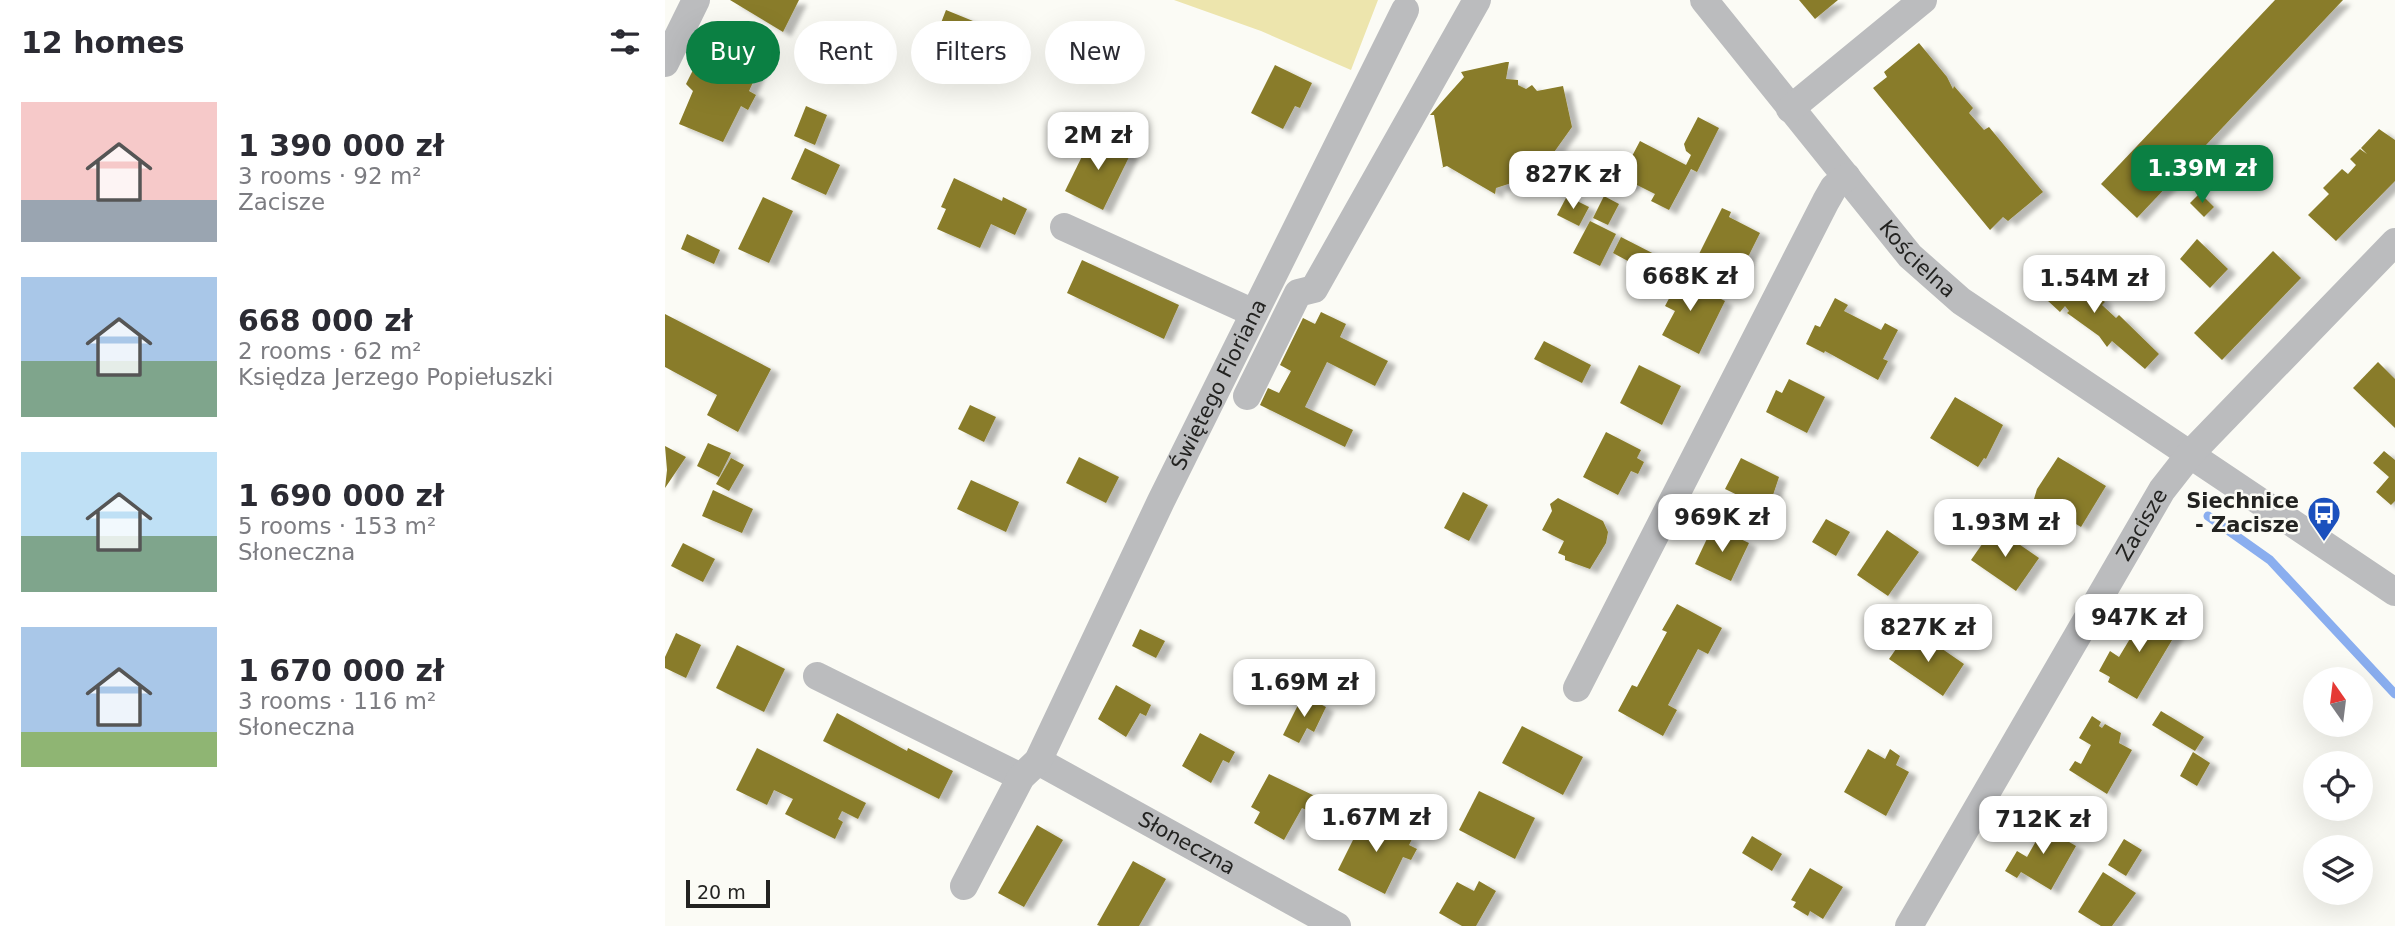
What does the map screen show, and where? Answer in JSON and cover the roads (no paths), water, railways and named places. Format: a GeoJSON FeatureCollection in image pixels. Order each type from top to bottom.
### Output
{"type":"FeatureCollection","features":[{"type":"Feature","properties":{"kind":"street"},"geometry":{"type":"LineString","coordinates":[[665,62],[696,0]]}},
{"type":"Feature","properties":{"kind":"street"},"geometry":{"type":"LineString","coordinates":[[1247,396],[1298,293],[1314,289],[1477,0]]}},
{"type":"Feature","properties":{"kind":"street","name":"Kościelna"},"geometry":{"type":"LineString","coordinates":[[1704,0],[1910,256],[1961,301],[2395,592]]}},
{"type":"Feature","properties":{"kind":"street"},"geometry":{"type":"LineString","coordinates":[[1790,109],[1923,0]]}},
{"type":"Feature","properties":{"kind":"street","name":"Świętego Floriana"},"geometry":{"type":"LineString","coordinates":[[964,886],[1029,769],[1405,10]]}},
{"type":"Feature","properties":{"kind":"street"},"geometry":{"type":"LineString","coordinates":[[1577,688],[1826,201],[1834,187],[1847,177]]}},
{"type":"Feature","properties":{"kind":"street"},"geometry":{"type":"LineString","coordinates":[[1064,227],[1254,313]]}},
{"type":"Feature","properties":{"kind":"street","name":"Zacisze"},"geometry":{"type":"LineString","coordinates":[[1909,926],[2162,490],[2191,453],[2395,242]]}},
{"type":"Feature","properties":{"kind":"street","name":"Słoneczna"},"geometry":{"type":"LineString","coordinates":[[817,676],[1029,769],[1337,926]]}},
{"type":"Feature","properties":{"kind":"waterway"},"geometry":{"type":"LineString","coordinates":[[2208,516],[2270,560],[2395,694]]}},
{"type":"Feature","properties":{"kind":"place","name":"Siechnice - Zacisze"},"geometry":{"type":"Point","coordinates":[2324,543]}}]}
